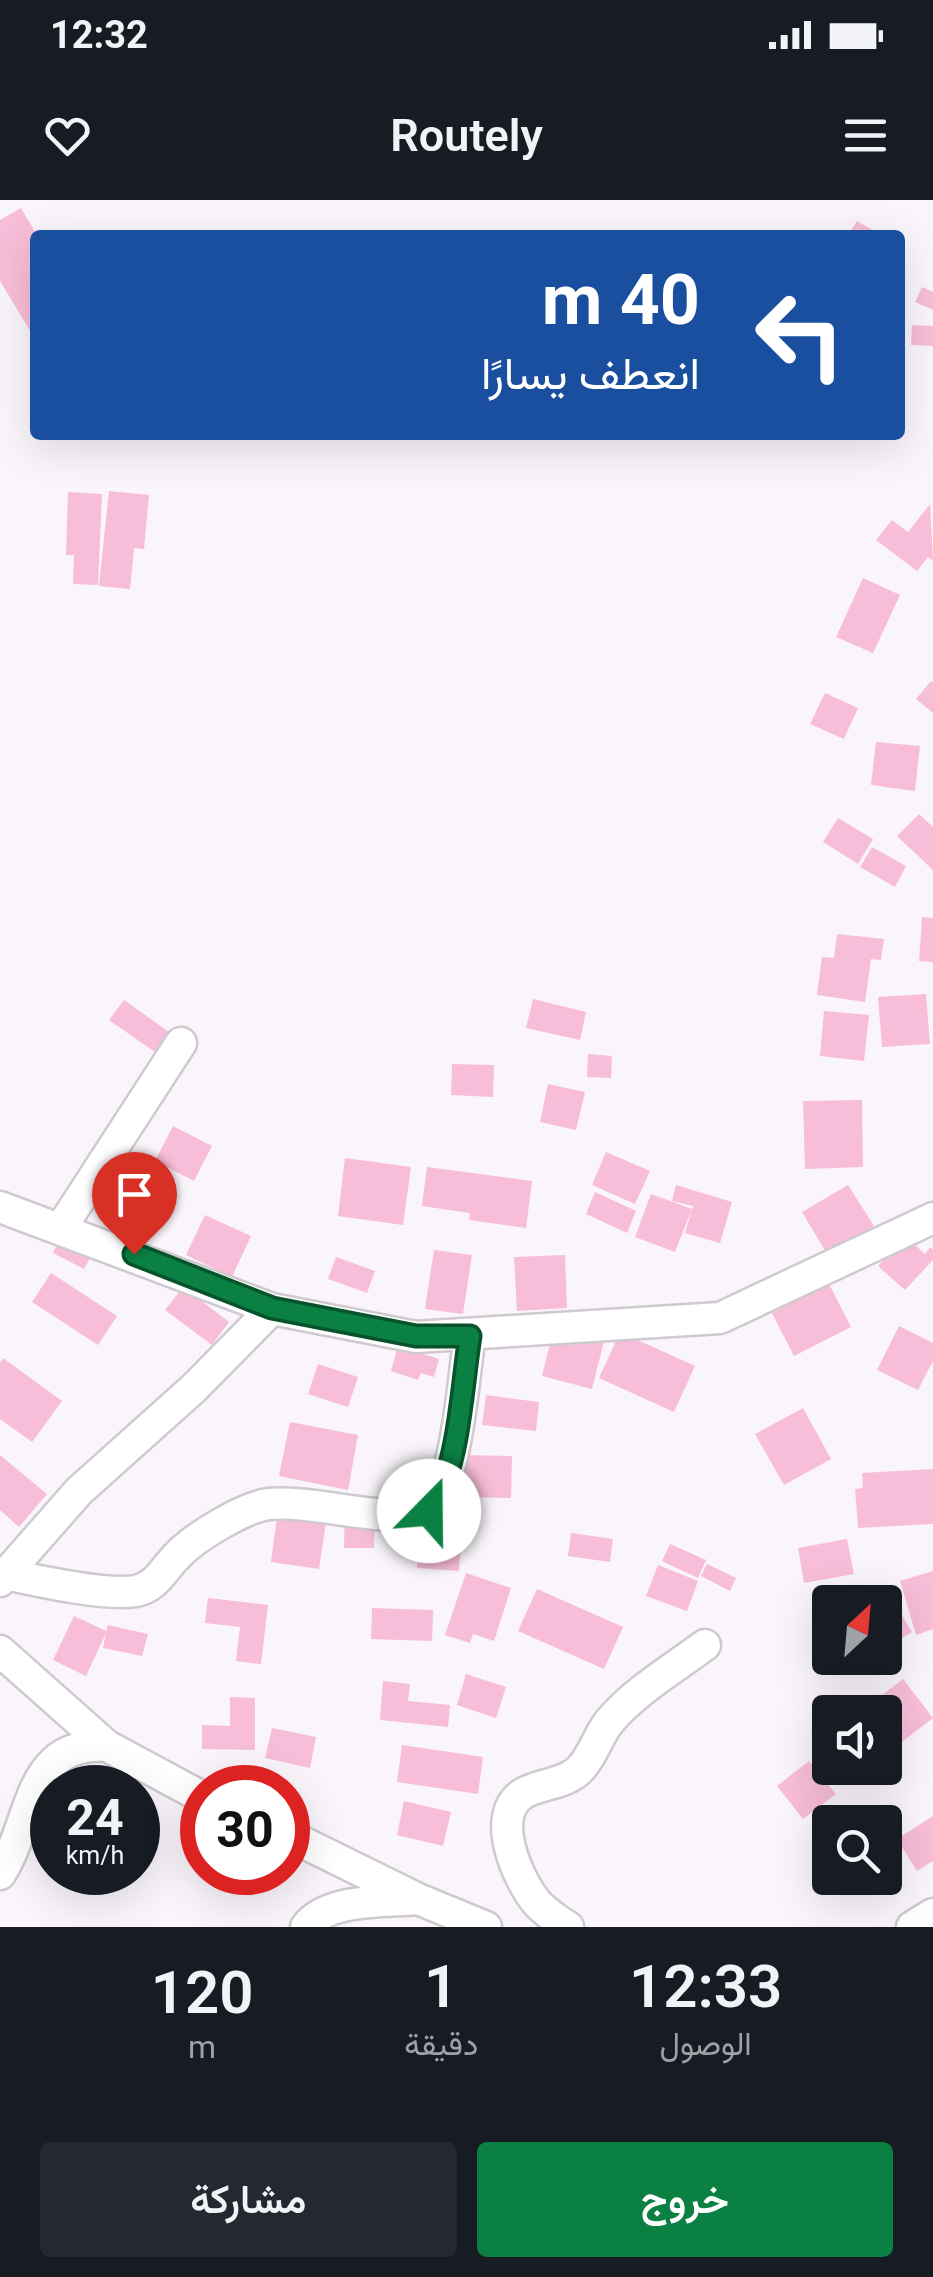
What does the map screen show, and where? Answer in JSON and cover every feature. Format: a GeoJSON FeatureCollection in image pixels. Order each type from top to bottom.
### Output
{"type":"FeatureCollection","features":[{"type":"Feature","properties":{"kind":"street"},"geometry":{"type":"LineString","coordinates":[[61,1228],[181,1043]]}},
{"type":"Feature","properties":{"kind":"street"},"geometry":{"type":"LineString","coordinates":[[0,1207],[272,1308],[416,1336],[470,1336],[720,1318],[933,1218]]}},
{"type":"Feature","properties":{"kind":"street"},"geometry":{"type":"LineString","coordinates":[[3,1578],[79,1491],[194,1388],[272,1308]]}},
{"type":"Feature","properties":{"kind":"street"},"geometry":{"type":"LineString","coordinates":[[3,1578],[135,1591],[154,1583],[200,1536],[259,1506],[312,1505],[410,1515],[429,1511],[440,1496],[450,1458],[470,1336]]}},
{"type":"Feature","properties":{"kind":"street"},"geometry":{"type":"LineString","coordinates":[[568,1927],[536,1902],[523,1880],[513,1856],[507,1823],[514,1803],[524,1793],[579,1770],[606,1726],[625,1704],[705,1645]]}},
{"type":"Feature","properties":{"kind":"street"},"geometry":{"type":"LineString","coordinates":[[0,1652],[107,1746],[180,1785]]}},
{"type":"Feature","properties":{"kind":"street"},"geometry":{"type":"LineString","coordinates":[[0,1874],[20,1838],[37,1784],[49,1764],[72,1747],[107,1746]]}},
{"type":"Feature","properties":{"kind":"street"},"geometry":{"type":"LineString","coordinates":[[310,1846],[418,1899],[486,1927]]}},
{"type":"Feature","properties":{"kind":"street"},"geometry":{"type":"LineString","coordinates":[[306,1927],[312,1919],[344,1906],[418,1899]]}},
{"type":"Feature","properties":{"kind":"street"},"geometry":{"type":"LineString","coordinates":[[912,1927],[933,1914]]}},
{"type":"Feature","properties":{"kind":"building"},"geometry":{"type":"Polygon","coordinates":[[[21,208],[34,230],[30,230],[30,331],[0,281],[0,220],[21,208]]]}},
{"type":"Feature","properties":{"kind":"building"},"geometry":{"type":"Polygon","coordinates":[[[857,221],[872,230],[851,230],[857,221]]]}},
{"type":"Feature","properties":{"kind":"building"},"geometry":{"type":"Polygon","coordinates":[[[922,287],[933,292],[933,310],[915,302],[922,287]]]}},
{"type":"Feature","properties":{"kind":"building"},"geometry":{"type":"Polygon","coordinates":[[[912,325],[933,326],[933,346],[911,345],[912,325]]]}},
{"type":"Feature","properties":{"kind":"building"},"geometry":{"type":"Polygon","coordinates":[[[109,491],[149,495],[144,549],[134,548],[130,589],[99,586],[109,491]]]}},
{"type":"Feature","properties":{"kind":"building"},"geometry":{"type":"Polygon","coordinates":[[[68,492],[102,494],[98,585],[73,584],[74,555],[66,555],[68,492]]]}},
{"type":"Feature","properties":{"kind":"building"},"geometry":{"type":"Polygon","coordinates":[[[930,504],[933,561],[928,557],[917,571],[876,540],[892,520],[908,532],[930,504]]]}},
{"type":"Feature","properties":{"kind":"building"},"geometry":{"type":"Polygon","coordinates":[[[863,578],[900,595],[873,653],[836,637],[863,578]]]}},
{"type":"Feature","properties":{"kind":"building"},"geometry":{"type":"Polygon","coordinates":[[[933,683],[933,713],[916,699],[933,683]]]}},
{"type":"Feature","properties":{"kind":"building"},"geometry":{"type":"Polygon","coordinates":[[[825,693],[858,708],[844,739],[810,724],[825,693]]]}},
{"type":"Feature","properties":{"kind":"building"},"geometry":{"type":"Polygon","coordinates":[[[876,742],[920,746],[915,791],[871,785],[876,742]]]}},
{"type":"Feature","properties":{"kind":"building"},"geometry":{"type":"Polygon","coordinates":[[[919,814],[933,827],[933,870],[897,836],[919,814]]]}},
{"type":"Feature","properties":{"kind":"building"},"geometry":{"type":"Polygon","coordinates":[[[838,818],[873,839],[858,864],[823,842],[838,818]]]}},
{"type":"Feature","properties":{"kind":"building"},"geometry":{"type":"Polygon","coordinates":[[[872,847],[906,866],[895,887],[860,867],[872,847]]]}},
{"type":"Feature","properties":{"kind":"building"},"geometry":{"type":"Polygon","coordinates":[[[922,917],[933,918],[933,962],[919,961],[922,917]]]}},
{"type":"Feature","properties":{"kind":"building"},"geometry":{"type":"Polygon","coordinates":[[[837,934],[884,939],[881,960],[871,959],[865,1002],[817,995],[822,957],[834,958],[837,934]]]}},
{"type":"Feature","properties":{"kind":"building"},"geometry":{"type":"Polygon","coordinates":[[[926,994],[930,1044],[882,1047],[878,997],[926,994]]]}},
{"type":"Feature","properties":{"kind":"building"},"geometry":{"type":"Polygon","coordinates":[[[533,999],[586,1012],[580,1040],[526,1028],[533,999]]]}},
{"type":"Feature","properties":{"kind":"building"},"geometry":{"type":"Polygon","coordinates":[[[124,1000],[169,1032],[155,1052],[109,1020],[124,1000]]]}},
{"type":"Feature","properties":{"kind":"building"},"geometry":{"type":"Polygon","coordinates":[[[824,1011],[869,1015],[864,1061],[820,1056],[824,1011]]]}},
{"type":"Feature","properties":{"kind":"building"},"geometry":{"type":"Polygon","coordinates":[[[588,1054],[612,1056],[611,1078],[587,1077],[588,1054]]]}},
{"type":"Feature","properties":{"kind":"building"},"geometry":{"type":"Polygon","coordinates":[[[452,1064],[494,1065],[493,1097],[451,1095],[452,1064]]]}},
{"type":"Feature","properties":{"kind":"building"},"geometry":{"type":"Polygon","coordinates":[[[548,1084],[585,1092],[576,1130],[540,1122],[548,1084]]]}},
{"type":"Feature","properties":{"kind":"building"},"geometry":{"type":"Polygon","coordinates":[[[862,1100],[863,1167],[805,1169],[803,1101],[862,1100]]]}},
{"type":"Feature","properties":{"kind":"building"},"geometry":{"type":"Polygon","coordinates":[[[173,1126],[212,1146],[194,1181],[155,1161],[173,1126]]]}},
{"type":"Feature","properties":{"kind":"building"},"geometry":{"type":"Polygon","coordinates":[[[606,1152],[650,1171],[635,1204],[592,1185],[606,1152]]]}},
{"type":"Feature","properties":{"kind":"building"},"geometry":{"type":"Polygon","coordinates":[[[345,1158],[411,1167],[403,1225],[338,1216],[345,1158]]]}},
{"type":"Feature","properties":{"kind":"building"},"geometry":{"type":"Polygon","coordinates":[[[427,1167],[532,1181],[526,1228],[469,1220],[470,1213],[422,1206],[427,1167]]]}},
{"type":"Feature","properties":{"kind":"building"},"geometry":{"type":"Polygon","coordinates":[[[676,1185],[732,1202],[720,1243],[685,1233],[693,1206],[672,1201],[676,1185]]]}},
{"type":"Feature","properties":{"kind":"building"},"geometry":{"type":"Polygon","coordinates":[[[848,1185],[874,1226],[827,1254],[802,1212],[848,1185]]]}},
{"type":"Feature","properties":{"kind":"building"},"geometry":{"type":"Polygon","coordinates":[[[595,1192],[636,1211],[627,1233],[586,1214],[595,1192]]]}},
{"type":"Feature","properties":{"kind":"building"},"geometry":{"type":"Polygon","coordinates":[[[651,1194],[692,1209],[675,1252],[635,1237],[651,1194]]]}},
{"type":"Feature","properties":{"kind":"building"},"geometry":{"type":"Polygon","coordinates":[[[205,1215],[251,1236],[232,1277],[186,1255],[205,1215]]]}},
{"type":"Feature","properties":{"kind":"building"},"geometry":{"type":"Polygon","coordinates":[[[66,1227],[98,1243],[84,1269],[53,1253],[66,1227]]]}},
{"type":"Feature","properties":{"kind":"building"},"geometry":{"type":"Polygon","coordinates":[[[905,1236],[925,1254],[930,1247],[933,1260],[905,1290],[878,1266],[905,1236]]]}},
{"type":"Feature","properties":{"kind":"building"},"geometry":{"type":"Polygon","coordinates":[[[434,1250],[472,1255],[463,1314],[425,1309],[434,1250]]]}},
{"type":"Feature","properties":{"kind":"building"},"geometry":{"type":"Polygon","coordinates":[[[565,1255],[567,1308],[517,1311],[514,1257],[565,1255]]]}},
{"type":"Feature","properties":{"kind":"building"},"geometry":{"type":"Polygon","coordinates":[[[336,1257],[375,1271],[367,1293],[328,1279],[336,1257]]]}},
{"type":"Feature","properties":{"kind":"building"},"geometry":{"type":"Polygon","coordinates":[[[51,1273],[117,1316],[98,1345],[32,1302],[51,1273]]]}},
{"type":"Feature","properties":{"kind":"building"},"geometry":{"type":"Polygon","coordinates":[[[829,1284],[851,1327],[794,1356],[772,1313],[829,1284]]]}},
{"type":"Feature","properties":{"kind":"building"},"geometry":{"type":"Polygon","coordinates":[[[183,1287],[229,1322],[212,1345],[165,1310],[183,1287]]]}},
{"type":"Feature","properties":{"kind":"building"},"geometry":{"type":"Polygon","coordinates":[[[555,1323],[605,1337],[592,1389],[542,1376],[555,1323]]]}},
{"type":"Feature","properties":{"kind":"building"},"geometry":{"type":"Polygon","coordinates":[[[899,1326],[933,1343],[933,1361],[918,1390],[877,1370],[899,1326]]]}},
{"type":"Feature","properties":{"kind":"building"},"geometry":{"type":"Polygon","coordinates":[[[620,1332],[695,1366],[674,1412],[599,1378],[620,1332]]]}},
{"type":"Feature","properties":{"kind":"building"},"geometry":{"type":"Polygon","coordinates":[[[398,1346],[439,1359],[434,1377],[421,1373],[418,1380],[391,1371],[398,1346]]]}},
{"type":"Feature","properties":{"kind":"building"},"geometry":{"type":"Polygon","coordinates":[[[3,1358],[62,1401],[32,1442],[0,1419],[3,1358]]]}},
{"type":"Feature","properties":{"kind":"building"},"geometry":{"type":"Polygon","coordinates":[[[318,1364],[358,1377],[348,1407],[308,1394],[318,1364]]]}},
{"type":"Feature","properties":{"kind":"building"},"geometry":{"type":"Polygon","coordinates":[[[486,1395],[539,1402],[536,1431],[482,1425],[486,1395]]]}},
{"type":"Feature","properties":{"kind":"building"},"geometry":{"type":"Polygon","coordinates":[[[803,1408],[831,1459],[784,1485],[755,1434],[803,1408]]]}},
{"type":"Feature","properties":{"kind":"building"},"geometry":{"type":"Polygon","coordinates":[[[290,1422],[358,1435],[348,1490],[279,1476],[290,1422]]]}},
{"type":"Feature","properties":{"kind":"building"},"geometry":{"type":"Polygon","coordinates":[[[0,1455],[47,1494],[19,1527],[0,1510],[0,1455]]]}},
{"type":"Feature","properties":{"kind":"building"},"geometry":{"type":"Polygon","coordinates":[[[462,1455],[512,1456],[511,1498],[462,1497],[462,1455]]]}},
{"type":"Feature","properties":{"kind":"building"},"geometry":{"type":"Polygon","coordinates":[[[933,1469],[933,1524],[858,1528],[855,1489],[863,1488],[862,1473],[933,1469]]]}},
{"type":"Feature","properties":{"kind":"building"},"geometry":{"type":"Polygon","coordinates":[[[279,1502],[328,1509],[319,1569],[271,1562],[279,1502]]]}},
{"type":"Feature","properties":{"kind":"building"},"geometry":{"type":"Polygon","coordinates":[[[345,1509],[375,1510],[374,1548],[344,1548],[345,1509]]]}},
{"type":"Feature","properties":{"kind":"building"},"geometry":{"type":"Polygon","coordinates":[[[421,1517],[463,1521],[459,1571],[417,1568],[421,1517]]]}},
{"type":"Feature","properties":{"kind":"building"},"geometry":{"type":"Polygon","coordinates":[[[571,1533],[613,1539],[610,1562],[568,1556],[571,1533]]]}},
{"type":"Feature","properties":{"kind":"building"},"geometry":{"type":"Polygon","coordinates":[[[847,1539],[854,1574],[804,1583],[798,1548],[847,1539]]]}},
{"type":"Feature","properties":{"kind":"building"},"geometry":{"type":"Polygon","coordinates":[[[670,1544],[706,1560],[698,1578],[662,1561],[670,1544]]]}},
{"type":"Feature","properties":{"kind":"building"},"geometry":{"type":"Polygon","coordinates":[[[707,1564],[736,1578],[730,1591],[701,1576],[707,1564]]]}},
{"type":"Feature","properties":{"kind":"building"},"geometry":{"type":"Polygon","coordinates":[[[658,1565],[698,1581],[687,1611],[646,1596],[658,1565]]]}},
{"type":"Feature","properties":{"kind":"building"},"geometry":{"type":"Polygon","coordinates":[[[933,1571],[933,1629],[916,1635],[900,1581],[933,1571]]]}},
{"type":"Feature","properties":{"kind":"building"},"geometry":{"type":"Polygon","coordinates":[[[466,1573],[511,1588],[494,1641],[473,1634],[470,1643],[445,1635],[466,1573]]]}},
{"type":"Feature","properties":{"kind":"building"},"geometry":{"type":"Polygon","coordinates":[[[537,1589],[623,1627],[604,1669],[518,1631],[537,1589]]]}},
{"type":"Feature","properties":{"kind":"building"},"geometry":{"type":"Polygon","coordinates":[[[208,1598],[268,1605],[261,1664],[236,1661],[240,1627],[205,1623],[208,1598]]]}},
{"type":"Feature","properties":{"kind":"building"},"geometry":{"type":"Polygon","coordinates":[[[372,1608],[433,1610],[432,1641],[371,1639],[372,1608]]]}},
{"type":"Feature","properties":{"kind":"building"},"geometry":{"type":"Polygon","coordinates":[[[902,1615],[912,1632],[902,1638],[902,1615]]]}},
{"type":"Feature","properties":{"kind":"building"},"geometry":{"type":"Polygon","coordinates":[[[74,1616],[106,1631],[108,1625],[148,1634],[142,1656],[103,1648],[106,1633],[86,1676],[53,1660],[74,1616]]]}},
{"type":"Feature","properties":{"kind":"building"},"geometry":{"type":"Polygon","coordinates":[[[466,1674],[506,1687],[496,1718],[457,1705],[466,1674]]]}},
{"type":"Feature","properties":{"kind":"building"},"geometry":{"type":"Polygon","coordinates":[[[903,1679],[933,1718],[902,1742],[902,1695],[882,1695],[903,1679]]]}},
{"type":"Feature","properties":{"kind":"building"},"geometry":{"type":"Polygon","coordinates":[[[383,1681],[410,1684],[408,1701],[450,1705],[448,1727],[380,1720],[383,1681]]]}},
{"type":"Feature","properties":{"kind":"building"},"geometry":{"type":"Polygon","coordinates":[[[230,1697],[255,1698],[255,1750],[202,1749],[202,1725],[230,1726],[230,1697]]]}},
{"type":"Feature","properties":{"kind":"building"},"geometry":{"type":"Polygon","coordinates":[[[272,1728],[316,1737],[310,1768],[265,1758],[272,1728]]]}},
{"type":"Feature","properties":{"kind":"building"},"geometry":{"type":"Polygon","coordinates":[[[402,1745],[483,1757],[478,1794],[397,1782],[402,1745]]]}},
{"type":"Feature","properties":{"kind":"building"},"geometry":{"type":"Polygon","coordinates":[[[809,1761],[812,1785],[829,1785],[836,1794],[821,1805],[812,1805],[812,1812],[803,1819],[777,1786],[809,1761]]]}},
{"type":"Feature","properties":{"kind":"building"},"geometry":{"type":"Polygon","coordinates":[[[404,1801],[451,1812],[443,1846],[397,1835],[404,1801]]]}},
{"type":"Feature","properties":{"kind":"building"},"geometry":{"type":"Polygon","coordinates":[[[933,1816],[933,1861],[917,1871],[902,1847],[902,1836],[933,1816]]]}},
{"type":"Feature","properties":{"kind":"route"},"geometry":{"type":"LineString","coordinates":[[134,1254],[272,1308],[416,1336],[470,1336],[450,1458],[440,1496],[429,1511]]}}]}
